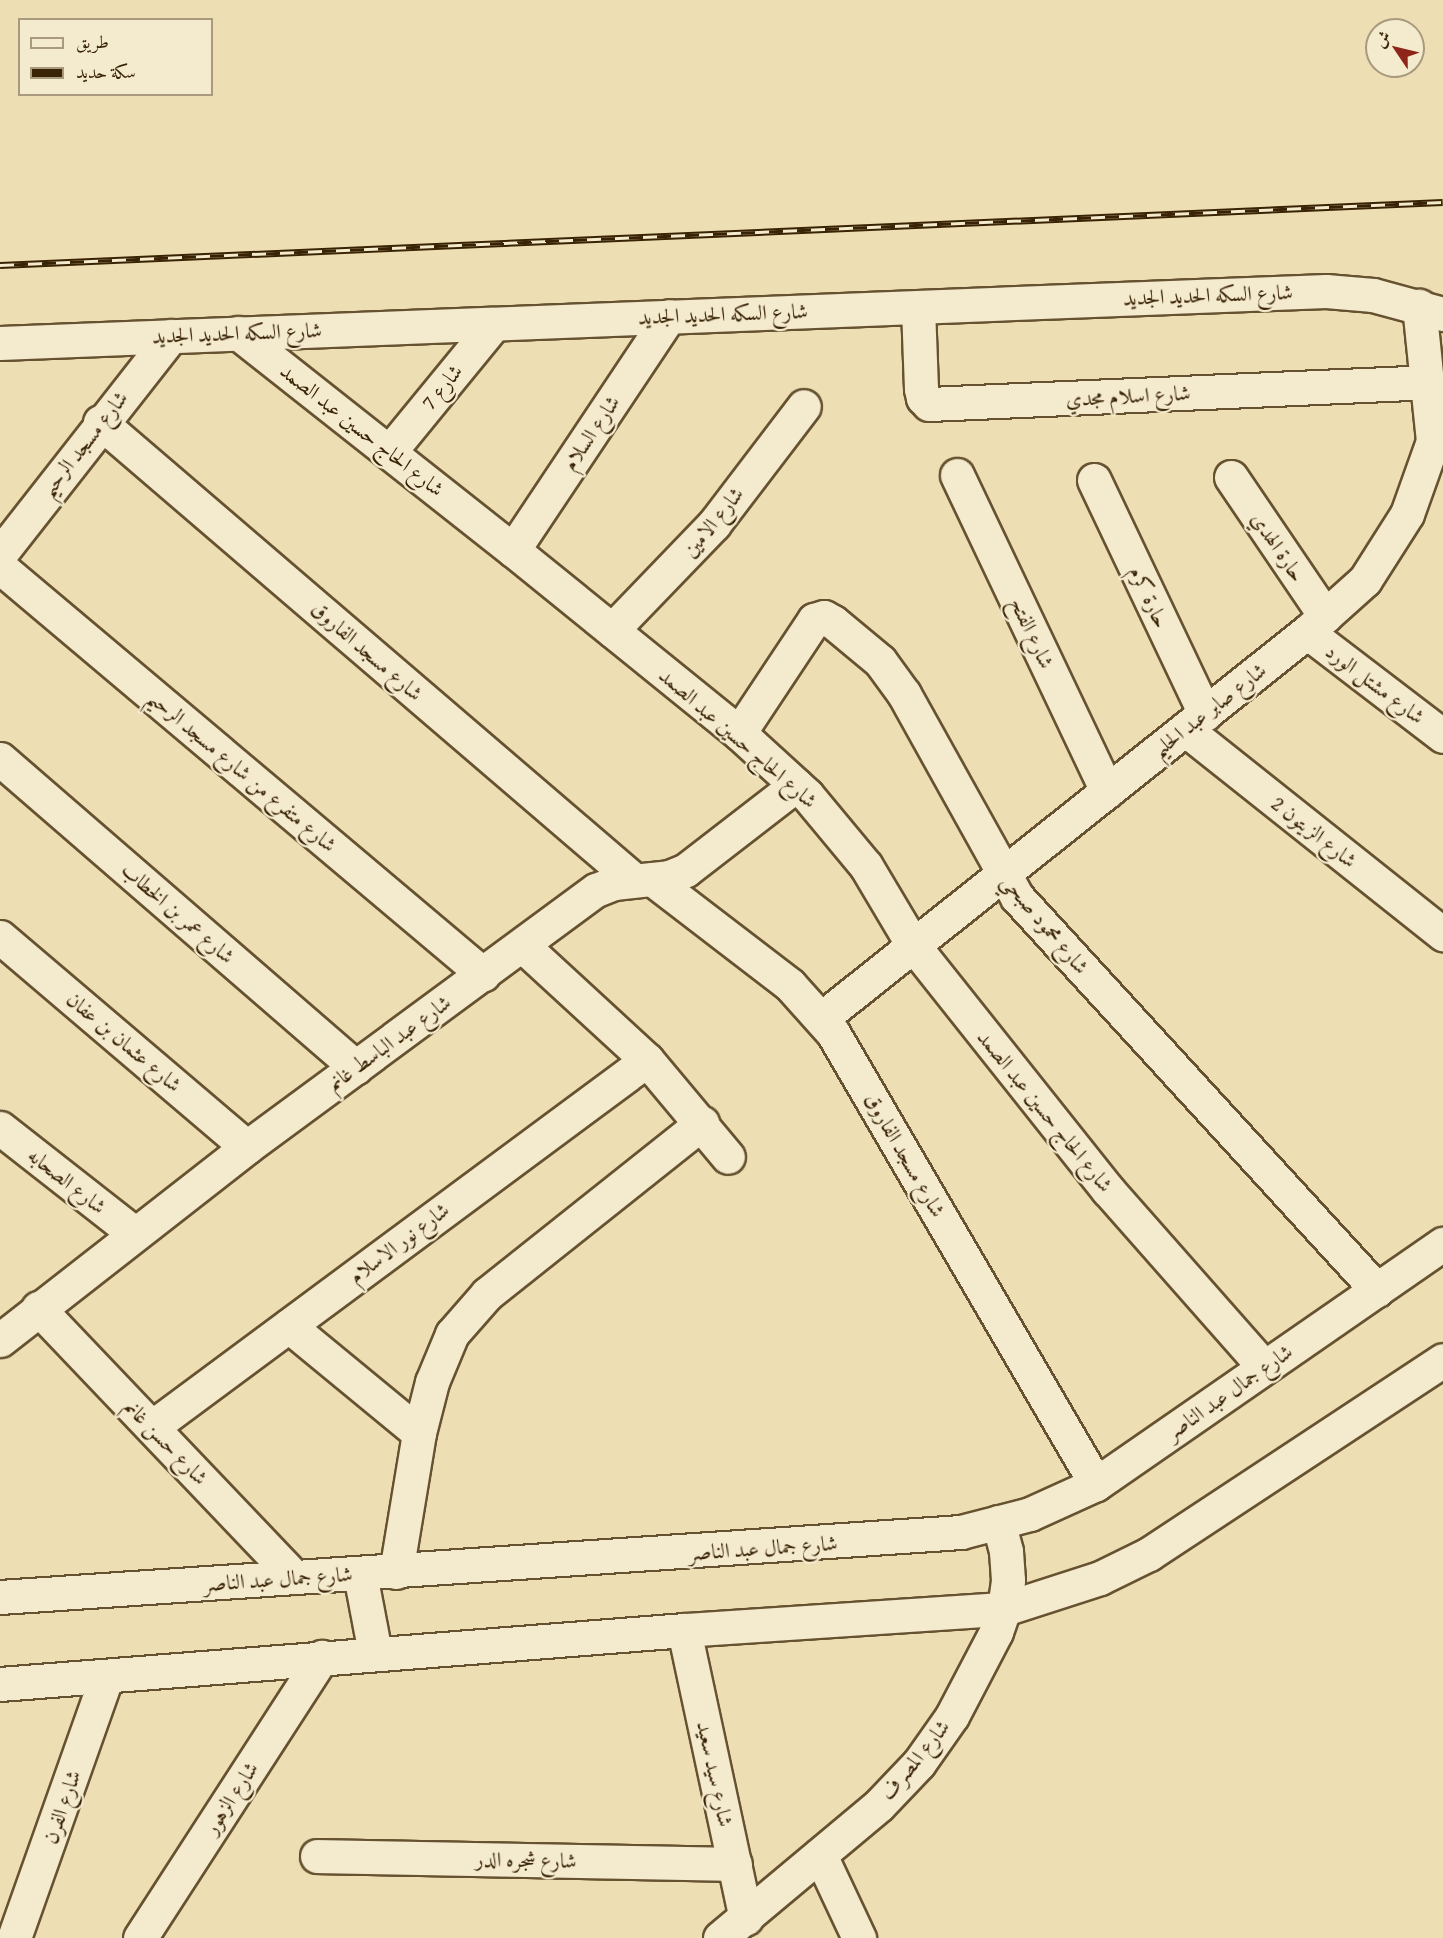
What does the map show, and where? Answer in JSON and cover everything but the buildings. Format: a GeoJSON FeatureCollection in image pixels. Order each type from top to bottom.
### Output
{"type":"FeatureCollection","features":[{"type":"Feature","properties":{"kind":"street","name":"شارع السكه الحديد الجديد"},"geometry":{"type":"LineString","coordinates":[[0,343],[1326,291],[1373,295],[1431,310]]}},
{"type":"Feature","properties":{"kind":"street","name":"شارع اسلام مجدي"},"geometry":{"type":"LineString","coordinates":[[918,307],[921,389],[923,398],[929,404],[1426,382]]}},
{"type":"Feature","properties":{"kind":"street","name":"شارع صابر عبد الحليم"},"geometry":{"type":"LineString","coordinates":[[822,1018],[1195,722],[1316,624],[1365,580],[1407,514],[1433,441],[1426,382],[1431,310]]}},
{"type":"Feature","properties":{"kind":"street","name":"شارع السلام"},"geometry":{"type":"LineString","coordinates":[[513,550],[669,316]]}},
{"type":"Feature","properties":{"kind":"street","name":"شارع 7"},"geometry":{"type":"LineString","coordinates":[[390,451],[494,324]]}},
{"type":"Feature","properties":{"kind":"street","name":"شارع الحاج حسين عبد الصمد"},"geometry":{"type":"LineString","coordinates":[[238,333],[390,451],[612,630],[739,733],[796,785],[866,866],[913,945],[1108,1190],[1264,1367]]}},
{"type":"Feature","properties":{"kind":"street","name":"شارع مسجد الرحيم"},"geometry":{"type":"LineString","coordinates":[[0,554],[100,422],[171,336]]}},
{"type":"Feature","properties":{"kind":"street","name":"شارع الامين"},"geometry":{"type":"LineString","coordinates":[[612,630],[714,524],[804,406]]}},
{"type":"Feature","properties":{"kind":"street","name":"شارع مسجد الفاروق"},"geometry":{"type":"LineString","coordinates":[[100,422],[643,880],[790,986],[822,1018],[1096,1484]]}},
{"type":"Feature","properties":{"kind":"street","name":"شارع الفتح"},"geometry":{"type":"LineString","coordinates":[[957,476],[1107,791]]}},
{"type":"Feature","properties":{"kind":"street","name":"حارة الهدي"},"geometry":{"type":"LineString","coordinates":[[1231,477],[1316,624]]}},
{"type":"Feature","properties":{"kind":"street","name":"حارة كرم"},"geometry":{"type":"LineString","coordinates":[[1094,480],[1195,722]]}},
{"type":"Feature","properties":{"kind":"street","name":"شارع متفرع من شارع مسجد الرحيم"},"geometry":{"type":"LineString","coordinates":[[0,567],[483,974]]}},
{"type":"Feature","properties":{"kind":"street","name":"شارع محمود صبحي"},"geometry":{"type":"LineString","coordinates":[[739,733],[814,620],[824,617],[833,622],[893,676],[1002,874],[1035,919],[1377,1290]]}},
{"type":"Feature","properties":{"kind":"street","name":"شارع مشتل الورد"},"geometry":{"type":"LineString","coordinates":[[1316,624],[1443,736]]}},
{"type":"Feature","properties":{"kind":"street","name":"شارع الزيتون 2"},"geometry":{"type":"LineString","coordinates":[[1195,722],[1443,934]]}},
{"type":"Feature","properties":{"kind":"street","name":"شارع عمر بن الخطاب"},"geometry":{"type":"LineString","coordinates":[[0,759],[356,1066]]}},
{"type":"Feature","properties":{"kind":"street","name":"شارع عبد الباسط غانم"},"geometry":{"type":"LineString","coordinates":[[0,1340],[38,1308],[247,1147],[596,890],[686,870],[796,785]]}},
{"type":"Feature","properties":{"kind":"street","name":"شارع عثمان بن عفان"},"geometry":{"type":"LineString","coordinates":[[0,937],[247,1147]]}},
{"type":"Feature","properties":{"kind":"street"},"geometry":{"type":"LineString","coordinates":[[522,945],[647,1060],[702,1123],[728,1157]]}},
{"type":"Feature","properties":{"kind":"street","name":"شارع نور الاسلام"},"geometry":{"type":"LineString","coordinates":[[152,1427],[647,1060]]}},
{"type":"Feature","properties":{"kind":"street"},"geometry":{"type":"LineString","coordinates":[[396,1572],[419,1433],[432,1382],[452,1335],[487,1294],[702,1123]]}},
{"type":"Feature","properties":{"kind":"street","name":"شارع الصحابه"},"geometry":{"type":"LineString","coordinates":[[0,1128],[134,1233]]}},
{"type":"Feature","properties":{"kind":"street","name":"شارع جمال عبد الناصر"},"geometry":{"type":"LineString","coordinates":[[0,1597],[890,1539],[961,1532],[1030,1514],[1096,1484],[1443,1244]]}},
{"type":"Feature","properties":{"kind":"street","name":"شارع حسن غانم"},"geometry":{"type":"LineString","coordinates":[[38,1308],[294,1578]]}},
{"type":"Feature","properties":{"kind":"street"},"geometry":{"type":"LineString","coordinates":[[289,1326],[419,1433]]}},
{"type":"Feature","properties":{"kind":"street"},"geometry":{"type":"LineString","coordinates":[[0,1684],[684,1630],[1004,1610],[1100,1578],[1149,1554],[1443,1360]]}},
{"type":"Feature","properties":{"kind":"street","name":"شارع المصرف"},"geometry":{"type":"LineString","coordinates":[[720,1938],[879,1805],[919,1763],[952,1716],[996,1632],[1004,1610],[1008,1580],[1006,1551],[998,1522]]}},
{"type":"Feature","properties":{"kind":"street"},"geometry":{"type":"LineString","coordinates":[[360,1574],[375,1653]]}},
{"type":"Feature","properties":{"kind":"street","name":"شارع سيد سعيد"},"geometry":{"type":"LineString","coordinates":[[684,1630],[746,1918]]}},
{"type":"Feature","properties":{"kind":"street","name":"شارع الزهور"},"geometry":{"type":"LineString","coordinates":[[140,1938],[322,1657]]}},
{"type":"Feature","properties":{"kind":"street","name":"شارع الفرن"},"geometry":{"type":"LineString","coordinates":[[14,1938],[107,1676]]}},
{"type":"Feature","properties":{"kind":"street"},"geometry":{"type":"LineString","coordinates":[[820,1855],[859,1938]]}},
{"type":"Feature","properties":{"kind":"street","name":"شارع شجره الدر"},"geometry":{"type":"LineString","coordinates":[[317,1856],[735,1864]]}},
{"type":"Feature","properties":{"kind":"railway"},"geometry":{"type":"LineString","coordinates":[[0,265],[1443,202]]}}]}
